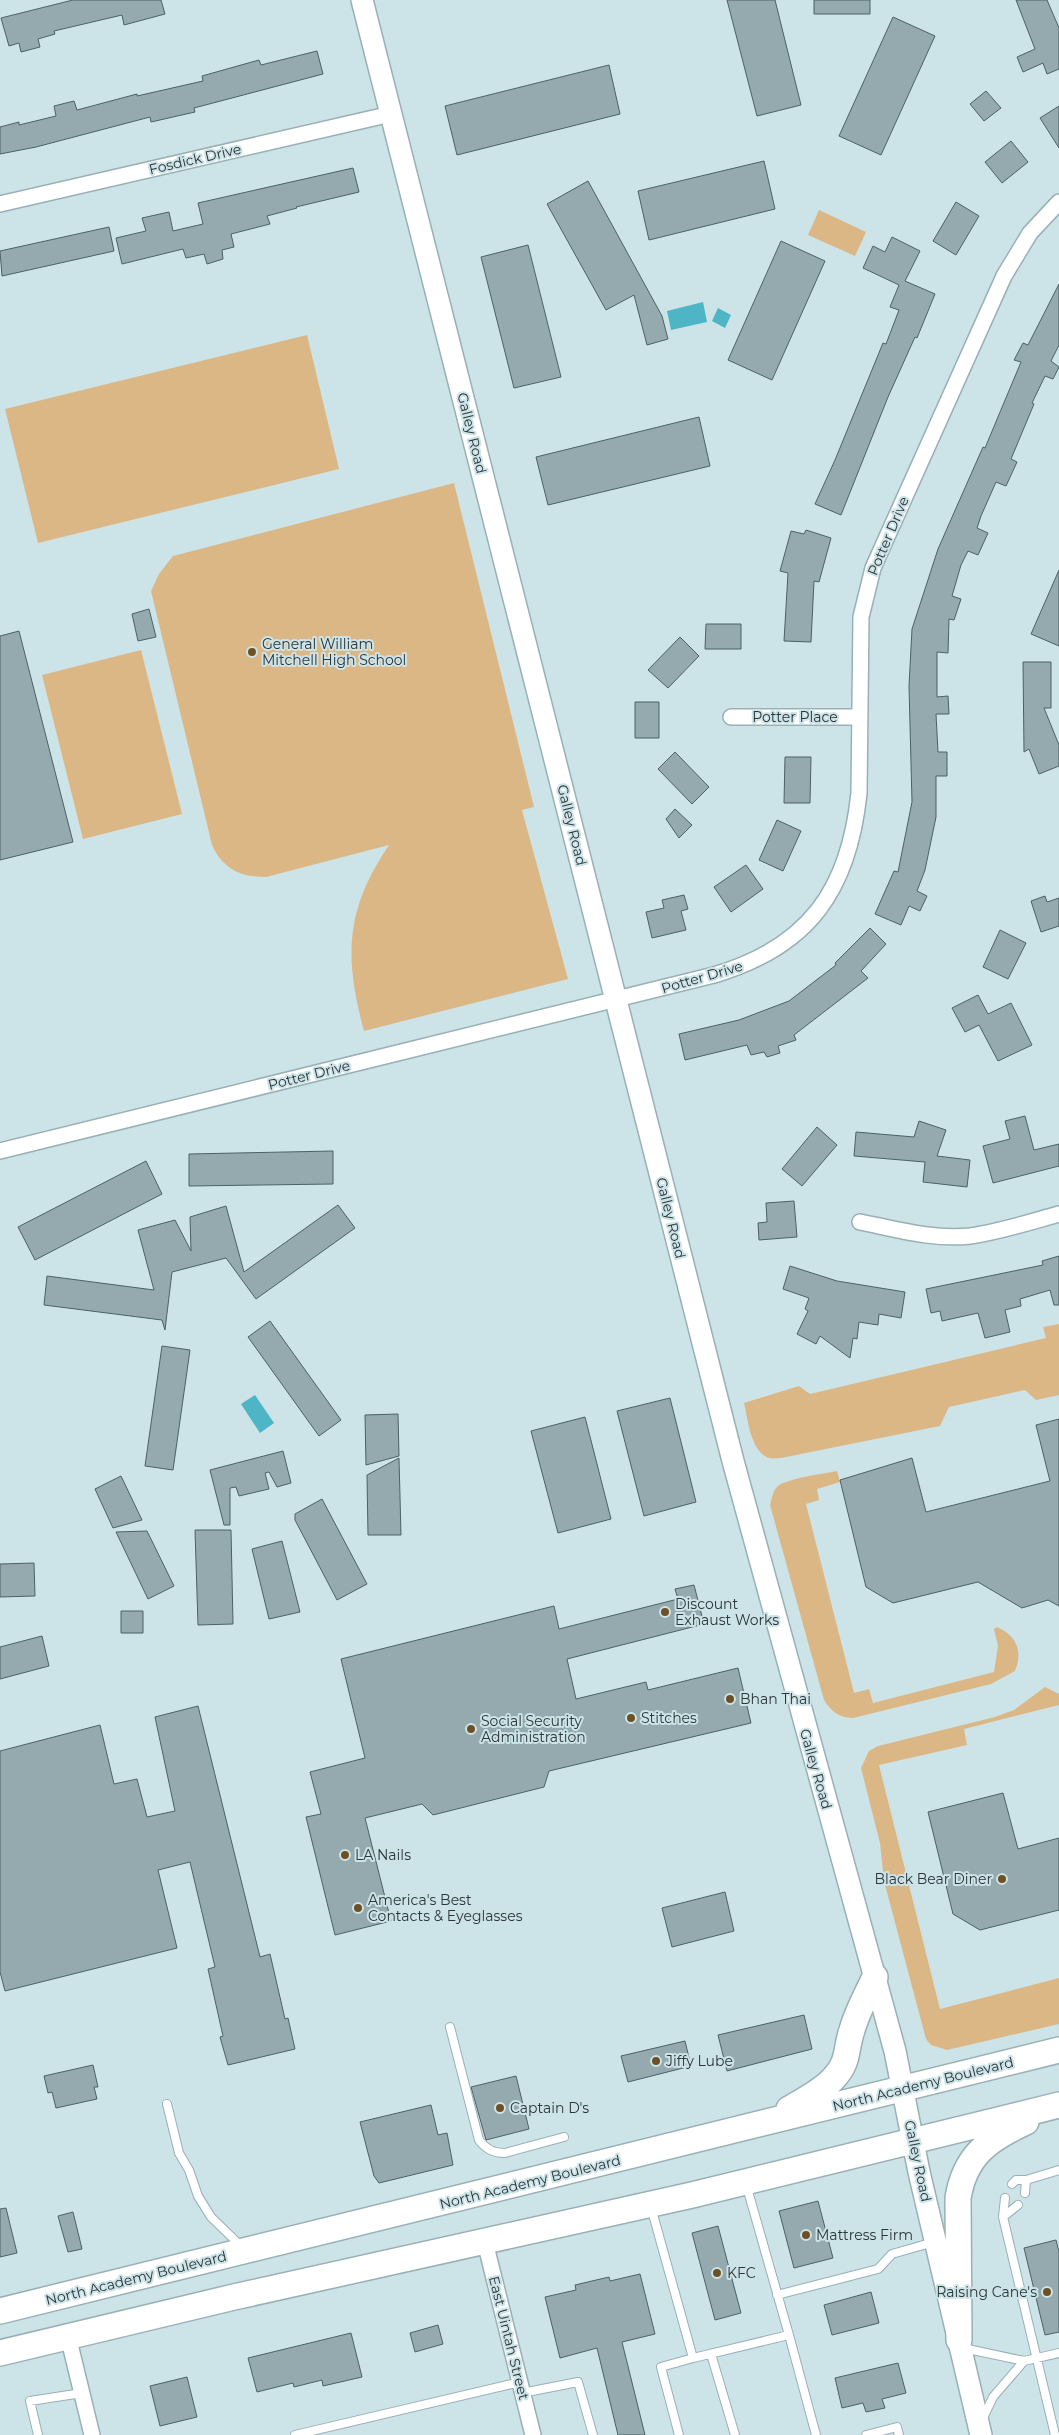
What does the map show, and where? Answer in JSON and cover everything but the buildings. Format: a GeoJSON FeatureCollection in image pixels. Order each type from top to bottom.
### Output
{"type":"FeatureCollection","features":[{"type":"Feature","properties":{"kind":"highway"},"geometry":{"type":"LineString","coordinates":[[769,2122],[818,2092],[833,2080],[842,2068],[848,2053],[851,2031],[874,1977]]}},
{"type":"Feature","properties":{"kind":"highway","name":"North Academy Boulevard"},"geometry":{"type":"LineString","coordinates":[[0,2312],[1059,2050]]}},
{"type":"Feature","properties":{"kind":"highway"},"geometry":{"type":"LineString","coordinates":[[0,2353],[234,2296],[651,2205],[1059,2105]]}},
{"type":"Feature","properties":{"kind":"highway"},"geometry":{"type":"LineString","coordinates":[[959,2344],[958,2198],[967,2166],[978,2151],[1007,2131],[1059,2105]]}},
{"type":"Feature","properties":{"kind":"main road","name":"Galley Road"},"geometry":{"type":"LineString","coordinates":[[362,0],[733,1461],[904,2087],[913,2142],[980,2431]]}},
{"type":"Feature","properties":{"kind":"street","name":"Fosdick Drive"},"geometry":{"type":"LineString","coordinates":[[0,204],[391,114]]}},
{"type":"Feature","properties":{"kind":"street","name":"Potter Drive"},"geometry":{"type":"LineString","coordinates":[[0,1151],[735,969],[791,940],[805,925],[836,882],[848,856],[856,822],[859,793],[858,717],[861,617],[873,568],[1004,276],[1030,233],[1059,202]]}},
{"type":"Feature","properties":{"kind":"street","name":"Potter Place"},"geometry":{"type":"LineString","coordinates":[[731,717],[858,717]]}},
{"type":"Feature","properties":{"kind":"street"},"geometry":{"type":"LineString","coordinates":[[860,1222],[933,1236],[970,1236],[1059,1214]]}},
{"type":"Feature","properties":{"kind":"street","name":"East Uintah Street"},"geometry":{"type":"LineString","coordinates":[[485,2242],[533,2435]]}},
{"type":"Feature","properties":{"kind":"street"},"geometry":{"type":"LineString","coordinates":[[68,2336],[92,2435]]}},
{"type":"Feature","properties":{"kind":"lane"},"geometry":{"type":"LineString","coordinates":[[450,2027],[479,2140],[485,2147],[496,2153],[505,2153],[564,2137]]}},
{"type":"Feature","properties":{"kind":"lane"},"geometry":{"type":"LineString","coordinates":[[167,2104],[179,2153],[189,2170],[198,2196],[211,2218],[247,2252]]}},
{"type":"Feature","properties":{"kind":"lane"},"geometry":{"type":"LineString","coordinates":[[1012,2184],[1016,2180],[1026,2180],[1059,2170]]}},
{"type":"Feature","properties":{"kind":"lane"},"geometry":{"type":"LineString","coordinates":[[1025,2193],[1026,2180]]}},
{"type":"Feature","properties":{"kind":"lane"},"geometry":{"type":"LineString","coordinates":[[745,2182],[816,2435]]}},
{"type":"Feature","properties":{"kind":"lane"},"geometry":{"type":"LineString","coordinates":[[1005,2198],[1004,2217],[1056,2435]]}},
{"type":"Feature","properties":{"kind":"lane"},"geometry":{"type":"LineString","coordinates":[[651,2205],[693,2358]]}},
{"type":"Feature","properties":{"kind":"lane"},"geometry":{"type":"LineString","coordinates":[[1004,2217],[1018,2205]]}},
{"type":"Feature","properties":{"kind":"lane"},"geometry":{"type":"LineString","coordinates":[[777,2295],[878,2269],[892,2254],[936,2242]]}},
{"type":"Feature","properties":{"kind":"lane"},"geometry":{"type":"LineString","coordinates":[[679,2435],[661,2366],[789,2335]]}},
{"type":"Feature","properties":{"kind":"lane"},"geometry":{"type":"LineString","coordinates":[[959,2344],[1024,2361],[1059,2353]]}},
{"type":"Feature","properties":{"kind":"lane"},"geometry":{"type":"LineString","coordinates":[[711,2354],[735,2435]]}},
{"type":"Feature","properties":{"kind":"lane"},"geometry":{"type":"LineString","coordinates":[[980,2431],[993,2397],[1024,2361]]}},
{"type":"Feature","properties":{"kind":"lane"},"geometry":{"type":"LineString","coordinates":[[295,2435],[521,2388],[578,2382],[593,2435]]}},
{"type":"Feature","properties":{"kind":"lane"},"geometry":{"type":"LineString","coordinates":[[38,2435],[30,2401],[82,2393]]}},
{"type":"Feature","properties":{"kind":"lane"},"geometry":{"type":"LineString","coordinates":[[866,2435],[897,2427],[898,2435]]}},
{"type":"Feature","properties":{"kind":"shaded area"},"geometry":{"type":"Polygon","coordinates":[[[819,210],[866,232],[855,256],[808,235],[819,210]]]}},
{"type":"Feature","properties":{"kind":"shaded area"},"geometry":{"type":"Polygon","coordinates":[[[307,335],[339,469],[38,543],[5,409],[307,335]]]}},
{"type":"Feature","properties":{"kind":"shaded area"},"geometry":{"type":"Polygon","coordinates":[[[454,483],[534,807],[522,810],[568,979],[364,1031],[353,980],[352,935],[356,913],[364,891],[374,869],[389,845],[266,877],[240,873],[227,866],[221,860],[212,845],[151,591],[159,574],[173,556],[454,483]]]}},
{"type":"Feature","properties":{"kind":"shaded area"},"geometry":{"type":"Polygon","coordinates":[[[141,650],[182,814],[83,839],[42,675],[141,650]]]}},
{"type":"Feature","properties":{"kind":"shaded area"},"geometry":{"type":"Polygon","coordinates":[[[1059,1324],[1059,1395],[1036,1400],[1025,1390],[949,1407],[940,1426],[781,1458],[770,1458],[763,1454],[758,1449],[751,1434],[744,1403],[799,1386],[810,1394],[1046,1338],[1043,1327],[1059,1324]]]}},
{"type":"Feature","properties":{"kind":"shaded area"},"geometry":{"type":"Polygon","coordinates":[[[837,1471],[840,1482],[817,1489],[819,1500],[806,1504],[854,1693],[869,1689],[873,1703],[994,1672],[998,1646],[994,1629],[997,1627],[1014,1640],[1018,1651],[1015,1671],[991,1684],[853,1718],[839,1715],[830,1708],[824,1700],[770,1505],[774,1491],[782,1484],[788,1481],[837,1471]]]}},
{"type":"Feature","properties":{"kind":"shaded area"},"geometry":{"type":"Polygon","coordinates":[[[1045,1687],[1059,1694],[1059,1705],[964,1729],[967,1745],[879,1765],[940,2009],[1059,1978],[1059,2024],[947,2050],[931,2045],[926,2039],[884,1881],[880,1843],[861,1768],[869,1751],[878,1746],[995,1717],[1014,1710],[1045,1687]]]}},
{"type":"Feature","properties":{"kind":"water"},"geometry":{"type":"Polygon","coordinates":[[[703,302],[707,322],[671,330],[667,311],[703,302]]]}},
{"type":"Feature","properties":{"kind":"water"},"geometry":{"type":"Polygon","coordinates":[[[718,308],[731,315],[725,328],[712,321],[718,308]]]}},
{"type":"Feature","properties":{"kind":"water"},"geometry":{"type":"Polygon","coordinates":[[[255,1395],[274,1423],[260,1433],[241,1404],[255,1395]]]}},
{"type":"Feature","properties":{"kind":"place","name":"General William Mitchell High School"},"geometry":{"type":"Point","coordinates":[252,652]}},
{"type":"Feature","properties":{"kind":"place","name":"Discount Exhaust Works"},"geometry":{"type":"Point","coordinates":[665,1612]}},
{"type":"Feature","properties":{"kind":"place","name":"Bhan Thai"},"geometry":{"type":"Point","coordinates":[730,1699]}},
{"type":"Feature","properties":{"kind":"place","name":"Stitches"},"geometry":{"type":"Point","coordinates":[631,1718]}},
{"type":"Feature","properties":{"kind":"place","name":"Social Security Administration"},"geometry":{"type":"Point","coordinates":[471,1729]}},
{"type":"Feature","properties":{"kind":"place","name":"LA Nails"},"geometry":{"type":"Point","coordinates":[345,1855]}},
{"type":"Feature","properties":{"kind":"place","name":"Black Bear Diner"},"geometry":{"type":"Point","coordinates":[1002,1879]}},
{"type":"Feature","properties":{"kind":"place","name":"America's Best Contacts & Eyeglasses"},"geometry":{"type":"Point","coordinates":[358,1908]}},
{"type":"Feature","properties":{"kind":"place","name":"Jiffy Lube"},"geometry":{"type":"Point","coordinates":[656,2061]}},
{"type":"Feature","properties":{"kind":"place","name":"Captain D's"},"geometry":{"type":"Point","coordinates":[500,2108]}},
{"type":"Feature","properties":{"kind":"place","name":"Mattress Firm"},"geometry":{"type":"Point","coordinates":[806,2235]}},
{"type":"Feature","properties":{"kind":"place","name":"KFC"},"geometry":{"type":"Point","coordinates":[717,2273]}},
{"type":"Feature","properties":{"kind":"place","name":"Raising Cane's"},"geometry":{"type":"Point","coordinates":[1047,2292]}}]}
